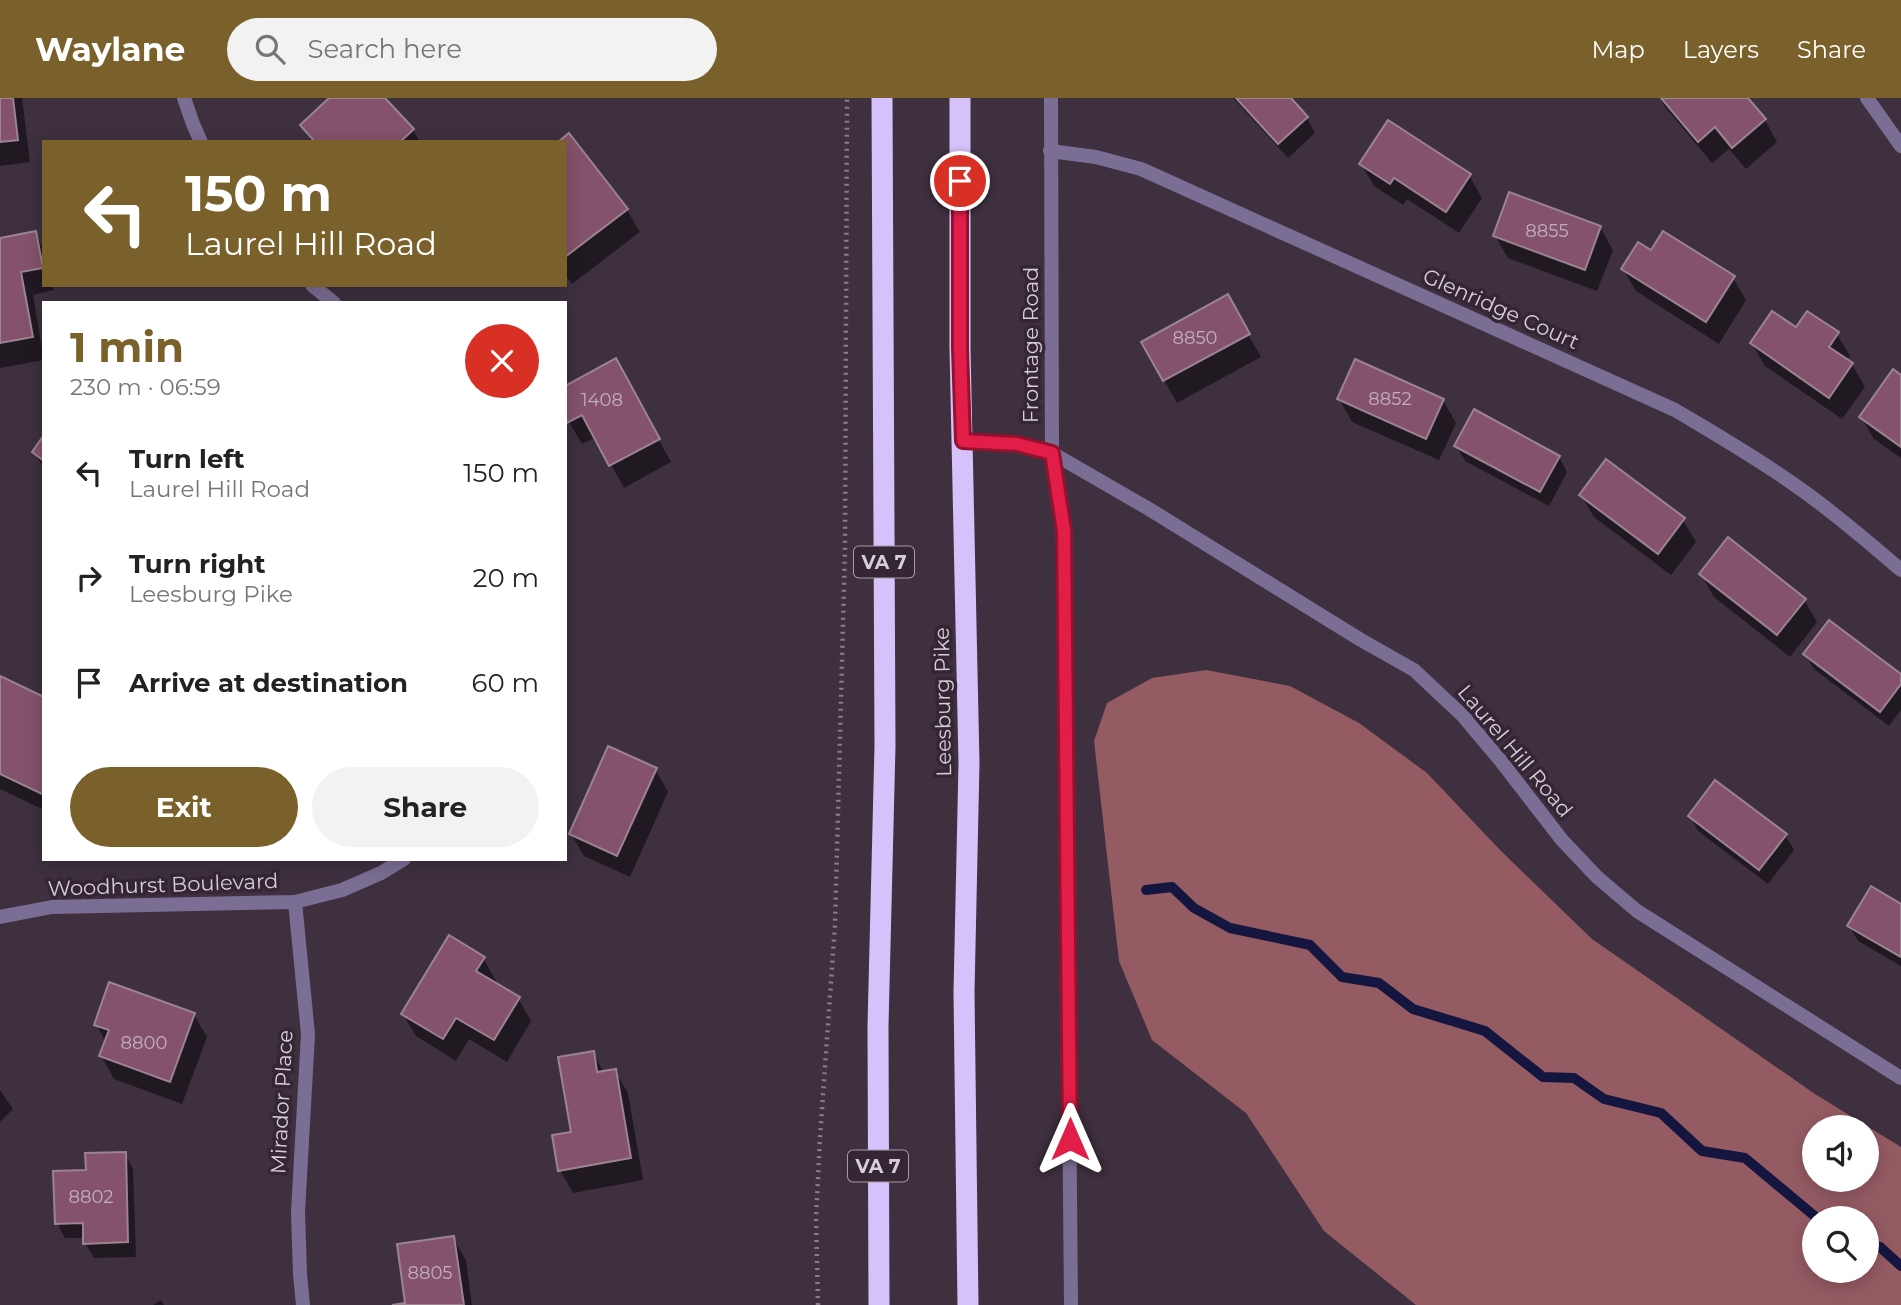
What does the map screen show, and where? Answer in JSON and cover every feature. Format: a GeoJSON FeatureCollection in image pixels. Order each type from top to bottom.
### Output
{"type":"FeatureCollection","features":[{"type":"Feature","properties":{"kind":"highway","name":"VA 7"},"geometry":{"type":"LineString","coordinates":[[878,1305],[878,1026],[884,746],[882,98]]}},
{"type":"Feature","properties":{"kind":"highway","name":"Leesburg Pike"},"geometry":{"type":"LineString","coordinates":[[960,98],[960,348],[969,763],[964,992],[968,1305]]}},
{"type":"Feature","properties":{"kind":"street"},"geometry":{"type":"LineString","coordinates":[[184,98],[200,140]]}},
{"type":"Feature","properties":{"kind":"street","name":"Frontage Road"},"geometry":{"type":"LineString","coordinates":[[1051,98],[1052,453],[1064,531],[1071,1305]]}},
{"type":"Feature","properties":{"kind":"street"},"geometry":{"type":"LineString","coordinates":[[1867,98],[1901,146]]}},
{"type":"Feature","properties":{"kind":"street","name":"Glenridge Court"},"geometry":{"type":"LineString","coordinates":[[1051,151],[1096,157],[1141,169],[1675,410],[1748,453],[1800,489],[1901,570]]}},
{"type":"Feature","properties":{"kind":"street"},"geometry":{"type":"LineString","coordinates":[[314,287],[332,301]]}},
{"type":"Feature","properties":{"kind":"street","name":"Laurel Hill Road"},"geometry":{"type":"LineString","coordinates":[[963,441],[1017,444],[1052,453],[1414,670],[1463,716],[1562,840],[1597,877],[1637,911],[1901,1078]]}},
{"type":"Feature","properties":{"kind":"street","name":"Woodhurst Boulevard"},"geometry":{"type":"LineString","coordinates":[[0,917],[52,907],[295,902],[342,890],[401,861]]}},
{"type":"Feature","properties":{"kind":"street","name":"Mirador Place"},"geometry":{"type":"LineString","coordinates":[[295,902],[309,1034],[298,1212],[303,1305]]}},
{"type":"Feature","properties":{"kind":"path"},"geometry":{"type":"LineString","coordinates":[[818,1305],[816,1218],[835,925],[845,549],[846,98]]}},
{"type":"Feature","properties":{"kind":"shaded area"},"geometry":{"type":"Polygon","coordinates":[[[1206,670],[1290,686],[1359,723],[1427,773],[1501,851],[1592,939],[1849,1115],[1802,1115],[1802,1192],[1879,1192],[1879,1133],[1901,1147],[1901,1305],[1416,1305],[1324,1231],[1246,1113],[1152,1040],[1119,961],[1094,741],[1107,703],[1152,678],[1206,670]]]}},
{"type":"Feature","properties":{"kind":"building"},"geometry":{"type":"Polygon","coordinates":[[[0,98],[13,98],[18,140],[0,142],[0,98]]]}},
{"type":"Feature","properties":{"kind":"building"},"geometry":{"type":"Polygon","coordinates":[[[329,98],[385,98],[414,129],[402,140],[313,140],[300,125],[329,98]]]}},
{"type":"Feature","properties":{"kind":"building"},"geometry":{"type":"Polygon","coordinates":[[[1236,98],[1291,98],[1308,117],[1278,144],[1236,98]]]}},
{"type":"Feature","properties":{"kind":"building"},"geometry":{"type":"Polygon","coordinates":[[[1661,98],[1748,98],[1766,119],[1732,148],[1715,127],[1698,142],[1661,98]]]}},
{"type":"Feature","properties":{"kind":"building"},"geometry":{"type":"Polygon","coordinates":[[[1388,120],[1471,174],[1446,212],[1394,178],[1390,184],[1359,164],[1388,120]]]}},
{"type":"Feature","properties":{"kind":"building"},"geometry":{"type":"Polygon","coordinates":[[[569,133],[628,209],[567,255],[567,140],[560,140],[569,133]]]}},
{"type":"Feature","properties":{"kind":"building"},"geometry":{"type":"Polygon","coordinates":[[[1509,192],[1601,226],[1585,270],[1493,236],[1509,192]]]}},
{"type":"Feature","properties":{"kind":"building"},"geometry":{"type":"Polygon","coordinates":[[[36,231],[42,268],[21,272],[33,337],[0,343],[0,238],[36,231]]]}},
{"type":"Feature","properties":{"kind":"building"},"geometry":{"type":"Polygon","coordinates":[[[1663,231],[1735,276],[1706,322],[1621,269],[1638,242],[1651,250],[1663,231]]]}},
{"type":"Feature","properties":{"kind":"building"},"geometry":{"type":"Polygon","coordinates":[[[1228,294],[1250,334],[1163,381],[1141,342],[1228,294]]]}},
{"type":"Feature","properties":{"kind":"building"},"geometry":{"type":"Polygon","coordinates":[[[1772,311],[1796,327],[1807,311],[1839,332],[1829,347],[1853,363],[1829,398],[1750,343],[1772,311]]]}},
{"type":"Feature","properties":{"kind":"building"},"geometry":{"type":"Polygon","coordinates":[[[616,358],[660,439],[609,466],[582,415],[567,423],[567,385],[616,358]]]}},
{"type":"Feature","properties":{"kind":"building"},"geometry":{"type":"Polygon","coordinates":[[[1355,359],[1444,399],[1426,439],[1337,399],[1355,359]]]}},
{"type":"Feature","properties":{"kind":"building"},"geometry":{"type":"Polygon","coordinates":[[[1893,369],[1901,375],[1901,447],[1859,417],[1893,369]]]}},
{"type":"Feature","properties":{"kind":"building"},"geometry":{"type":"Polygon","coordinates":[[[1474,409],[1560,456],[1540,492],[1454,446],[1474,409]]]}},
{"type":"Feature","properties":{"kind":"building"},"geometry":{"type":"Polygon","coordinates":[[[42,438],[42,460],[32,452],[42,438]]]}},
{"type":"Feature","properties":{"kind":"building"},"geometry":{"type":"Polygon","coordinates":[[[1606,459],[1685,518],[1658,554],[1579,495],[1606,459]]]}},
{"type":"Feature","properties":{"kind":"building"},"geometry":{"type":"Polygon","coordinates":[[[1728,537],[1806,599],[1777,635],[1699,574],[1728,537]]]}},
{"type":"Feature","properties":{"kind":"building"},"geometry":{"type":"Polygon","coordinates":[[[1829,620],[1901,674],[1901,684],[1880,712],[1803,654],[1829,620]]]}},
{"type":"Feature","properties":{"kind":"building"},"geometry":{"type":"Polygon","coordinates":[[[0,676],[42,696],[42,794],[0,774],[0,676]]]}},
{"type":"Feature","properties":{"kind":"building"},"geometry":{"type":"Polygon","coordinates":[[[608,746],[657,768],[617,856],[569,834],[608,746]]]}},
{"type":"Feature","properties":{"kind":"building"},"geometry":{"type":"Polygon","coordinates":[[[1715,780],[1787,834],[1759,870],[1688,816],[1715,780]]]}},
{"type":"Feature","properties":{"kind":"building"},"geometry":{"type":"Polygon","coordinates":[[[1871,886],[1901,904],[1901,957],[1847,926],[1871,886]]]}},
{"type":"Feature","properties":{"kind":"building"},"geometry":{"type":"Polygon","coordinates":[[[449,935],[485,957],[476,971],[520,997],[494,1040],[456,1018],[443,1039],[401,1014],[449,935]]]}},
{"type":"Feature","properties":{"kind":"building"},"geometry":{"type":"Polygon","coordinates":[[[109,982],[195,1013],[170,1082],[99,1056],[109,1030],[94,1025],[109,982]]]}},
{"type":"Feature","properties":{"kind":"building"},"geometry":{"type":"Polygon","coordinates":[[[594,1051],[597,1072],[616,1069],[631,1158],[558,1171],[552,1135],[571,1132],[558,1057],[594,1051]]]}},
{"type":"Feature","properties":{"kind":"building"},"geometry":{"type":"Polygon","coordinates":[[[126,1152],[128,1242],[83,1244],[83,1223],[55,1224],[53,1171],[86,1170],[85,1153],[126,1152]]]}},
{"type":"Feature","properties":{"kind":"building"},"geometry":{"type":"Polygon","coordinates":[[[454,1236],[464,1305],[392,1305],[405,1303],[397,1244],[454,1236]]]}},
{"type":"Feature","properties":{"kind":"waterway"},"geometry":{"type":"LineString","coordinates":[[1146,890],[1172,887],[1194,908],[1230,928],[1310,945],[1342,977],[1379,983],[1413,1009],[1485,1031],[1543,1077],[1574,1078],[1604,1099],[1661,1113],[1702,1151],[1745,1158],[1803,1206]]}},
{"type":"Feature","properties":{"kind":"waterway"},"geometry":{"type":"LineString","coordinates":[[1879,1247],[1901,1266]]}},
{"type":"Feature","properties":{"kind":"route"},"geometry":{"type":"LineString","coordinates":[[960,181],[963,441],[1017,444],[1052,453],[1064,531],[1070,1139]]}}]}
